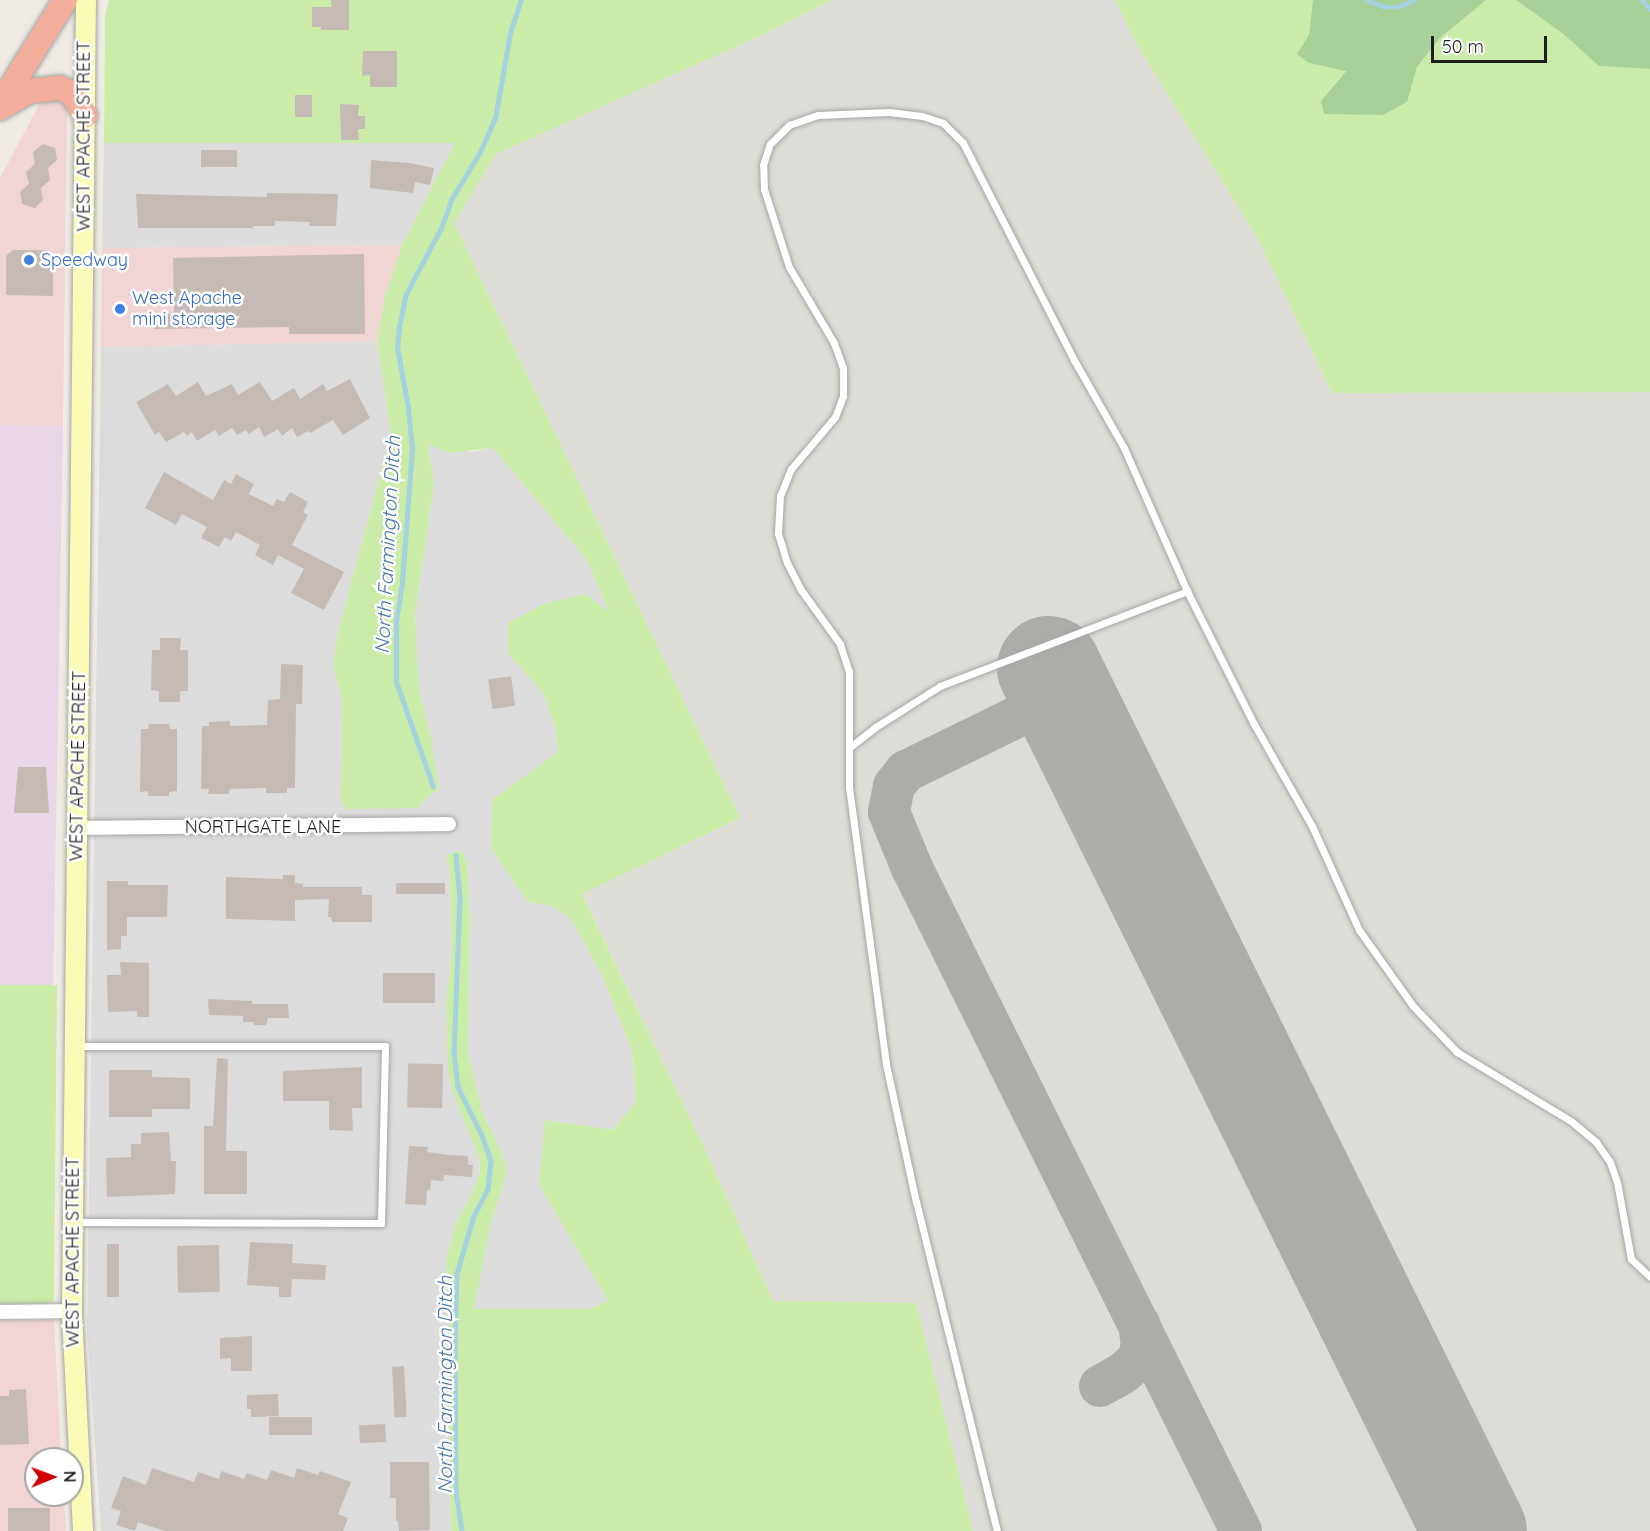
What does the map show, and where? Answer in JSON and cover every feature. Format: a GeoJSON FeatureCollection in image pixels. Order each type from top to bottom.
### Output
{"type":"FeatureCollection","features":[{"type":"Feature","properties":{"kind":"highway"},"geometry":{"type":"LineString","coordinates":[[0,106],[65,0]]}},
{"type":"Feature","properties":{"kind":"highway"},"geometry":{"type":"LineString","coordinates":[[0,106],[30,91],[61,88],[72,94],[86,115]]}},
{"type":"Feature","properties":{"kind":"main road","name":"WEST APACHE STREET"},"geometry":{"type":"LineString","coordinates":[[83,1531],[72,1311],[86,0]]}},
{"type":"Feature","properties":{"kind":"street","name":"NORTHGATE LANE"},"geometry":{"type":"LineString","coordinates":[[78,828],[449,824]]}},
{"type":"Feature","properties":{"kind":"street"},"geometry":{"type":"LineString","coordinates":[[0,1312],[72,1311]]}},
{"type":"Feature","properties":{"kind":"lane"},"geometry":{"type":"LineString","coordinates":[[997,1531],[916,1202],[886,1064],[849,788],[849,672],[840,644],[801,590],[787,563],[778,533],[780,496],[791,469],[835,417],[843,396],[843,368],[834,344],[789,267],[764,189],[763,165],[770,144],[789,125],[818,115],[889,112],[922,116],[943,123],[963,143],[1074,360],[1124,448],[1187,591],[1254,724],[1312,826],[1359,930],[1413,1006],[1457,1052],[1571,1121],[1596,1142],[1610,1162],[1617,1182],[1631,1259],[1650,1278]]}},
{"type":"Feature","properties":{"kind":"lane"},"geometry":{"type":"LineString","coordinates":[[850,747],[874,728],[940,686],[1187,591]]}},
{"type":"Feature","properties":{"kind":"lane"},"geometry":{"type":"LineString","coordinates":[[73,1222],[381,1223],[385,1046],[75,1046]]}},
{"type":"Feature","properties":{"kind":"shaded area"},"geometry":{"type":"Polygon","coordinates":[[[832,0],[1115,0],[1137,45],[1257,237],[1332,393],[1650,392],[1650,1531],[973,1531],[916,1303],[773,1301],[709,1158],[582,893],[740,818],[435,183],[556,125],[764,34],[832,0]]]}},
{"type":"Feature","properties":{"kind":"shaded area"},"geometry":{"type":"Polygon","coordinates":[[[56,96],[67,105],[63,426],[0,425],[0,178],[39,105],[44,100],[56,96]]]}},
{"type":"Feature","properties":{"kind":"shaded area"},"geometry":{"type":"Polygon","coordinates":[[[104,143],[455,143],[402,245],[102,248],[104,143]]]}},
{"type":"Feature","properties":{"kind":"shaded area"},"geometry":{"type":"Polygon","coordinates":[[[402,245],[385,295],[377,341],[101,347],[102,248],[402,245]]]}},
{"type":"Feature","properties":{"kind":"shaded area"},"geometry":{"type":"Polygon","coordinates":[[[377,341],[391,434],[338,632],[333,665],[342,699],[341,799],[418,808],[429,795],[431,738],[419,691],[415,615],[434,484],[428,444],[472,452],[493,448],[587,560],[610,614],[508,653],[543,693],[555,726],[558,752],[544,764],[528,902],[552,906],[571,918],[603,977],[632,1051],[636,1101],[613,1130],[545,1120],[539,1185],[609,1301],[589,1309],[473,1310],[490,1227],[507,1170],[502,1153],[482,1111],[468,1053],[470,915],[467,863],[462,852],[446,854],[450,872],[452,951],[446,1001],[468,1126],[479,1158],[480,1172],[455,1225],[446,1261],[451,1531],[101,1531],[87,1331],[101,347],[377,341]]]}},
{"type":"Feature","properties":{"kind":"shaded area"},"geometry":{"type":"Polygon","coordinates":[[[0,425],[63,426],[53,986],[0,985],[0,425]]]}},
{"type":"Feature","properties":{"kind":"shaded area"},"geometry":{"type":"Polygon","coordinates":[[[0,1320],[54,1320],[60,1447],[24,1447],[24,1507],[65,1507],[66,1531],[0,1531],[0,1320]]]}},
{"type":"Feature","properties":{"kind":"green space"},"geometry":{"type":"Polygon","coordinates":[[[109,0],[832,0],[764,34],[496,154],[454,223],[740,818],[582,894],[709,1158],[773,1301],[916,1303],[973,1531],[451,1531],[446,1261],[455,1225],[480,1172],[479,1158],[453,1093],[448,1073],[446,1001],[452,951],[450,872],[446,854],[462,851],[467,863],[470,915],[468,1053],[482,1111],[502,1153],[507,1171],[490,1227],[474,1309],[589,1309],[608,1301],[539,1185],[545,1120],[613,1130],[636,1101],[632,1051],[603,977],[571,919],[552,906],[528,902],[491,848],[492,800],[558,752],[555,726],[543,693],[508,653],[508,623],[544,604],[585,594],[609,612],[587,560],[493,448],[450,453],[428,444],[434,484],[415,615],[419,691],[431,738],[439,790],[429,795],[418,808],[345,809],[341,799],[342,699],[333,665],[338,632],[391,434],[377,341],[385,295],[402,245],[455,143],[104,143],[105,15],[109,0]]]}},
{"type":"Feature","properties":{"kind":"green space"},"geometry":{"type":"Polygon","coordinates":[[[1115,0],[1313,0],[1309,63],[1346,70],[1321,101],[1324,114],[1346,114],[1406,103],[1417,67],[1440,38],[1486,0],[1516,0],[1562,33],[1599,66],[1650,69],[1650,392],[1332,393],[1257,237],[1137,45],[1115,0]]]}},
{"type":"Feature","properties":{"kind":"green space"},"geometry":{"type":"Polygon","coordinates":[[[1313,0],[1486,0],[1440,38],[1417,67],[1407,102],[1383,115],[1324,114],[1321,101],[1346,71],[1309,63],[1297,54],[1309,35],[1313,0]]]}},
{"type":"Feature","properties":{"kind":"green space"},"geometry":{"type":"Polygon","coordinates":[[[1516,0],[1650,0],[1650,69],[1599,66],[1562,33],[1516,0]]]}},
{"type":"Feature","properties":{"kind":"green space"},"geometry":{"type":"Polygon","coordinates":[[[0,985],[57,985],[54,1300],[44,1305],[0,1305],[0,985]]]}},
{"type":"Feature","properties":{"kind":"building"},"geometry":{"type":"Polygon","coordinates":[[[331,0],[349,0],[349,30],[321,30],[321,27],[312,27],[312,7],[332,7],[331,0]]]}},
{"type":"Feature","properties":{"kind":"building"},"geometry":{"type":"Polygon","coordinates":[[[363,51],[397,51],[397,87],[370,87],[370,75],[362,76],[363,51]]]}},
{"type":"Feature","properties":{"kind":"building"},"geometry":{"type":"Polygon","coordinates":[[[295,95],[312,95],[312,117],[295,117],[295,95]]]}},
{"type":"Feature","properties":{"kind":"building"},"geometry":{"type":"Polygon","coordinates":[[[340,104],[359,105],[358,116],[365,116],[365,129],[358,129],[359,140],[341,140],[340,104]]]}},
{"type":"Feature","properties":{"kind":"building"},"geometry":{"type":"Polygon","coordinates":[[[43,144],[55,148],[57,160],[48,168],[50,180],[41,188],[43,200],[35,208],[22,204],[20,192],[29,184],[26,172],[35,164],[33,152],[43,144]]]}},
{"type":"Feature","properties":{"kind":"building"},"geometry":{"type":"Polygon","coordinates":[[[201,150],[237,150],[237,167],[201,167],[201,150]]]}},
{"type":"Feature","properties":{"kind":"building"},"geometry":{"type":"Polygon","coordinates":[[[371,160],[410,163],[434,168],[430,185],[415,182],[413,193],[370,188],[371,160]]]}},
{"type":"Feature","properties":{"kind":"building"},"geometry":{"type":"Polygon","coordinates":[[[267,193],[338,194],[336,226],[309,226],[310,222],[275,221],[275,226],[253,226],[253,228],[138,228],[136,194],[267,197],[267,193]]]}},
{"type":"Feature","properties":{"kind":"building"},"geometry":{"type":"Polygon","coordinates":[[[13,250],[47,250],[53,256],[53,296],[6,295],[6,256],[13,250]]]}},
{"type":"Feature","properties":{"kind":"building"},"geometry":{"type":"Polygon","coordinates":[[[364,254],[365,334],[289,334],[289,327],[154,329],[153,314],[174,314],[173,258],[364,254]]]}},
{"type":"Feature","properties":{"kind":"building"},"geometry":{"type":"Polygon","coordinates":[[[350,379],[370,418],[343,435],[333,420],[310,433],[308,431],[297,437],[292,428],[282,436],[278,429],[264,437],[259,427],[249,434],[246,430],[237,435],[232,428],[219,436],[215,430],[197,441],[192,432],[187,436],[184,432],[166,442],[159,432],[155,435],[136,402],[168,384],[176,396],[198,382],[206,396],[232,384],[238,395],[260,382],[272,401],[294,388],[300,399],[323,384],[327,391],[350,379]]]}},
{"type":"Feature","properties":{"kind":"building"},"geometry":{"type":"Polygon","coordinates":[[[164,472],[213,500],[224,480],[231,484],[236,474],[254,484],[249,494],[273,506],[277,499],[284,502],[290,492],[308,502],[303,512],[308,515],[292,545],[344,572],[324,610],[291,593],[304,569],[278,555],[273,565],[255,555],[260,545],[236,532],[231,541],[225,537],[219,547],[201,538],[207,527],[182,514],[176,525],[145,508],[164,472]]]}},
{"type":"Feature","properties":{"kind":"building"},"geometry":{"type":"Polygon","coordinates":[[[160,638],[181,638],[180,650],[188,650],[188,691],[180,691],[180,702],[159,702],[159,691],[151,690],[152,650],[160,650],[160,638]]]}},
{"type":"Feature","properties":{"kind":"building"},"geometry":{"type":"Polygon","coordinates":[[[281,664],[303,665],[302,704],[296,704],[295,788],[287,788],[287,793],[266,793],[266,788],[230,789],[229,794],[208,794],[209,789],[201,789],[202,726],[209,726],[209,722],[230,721],[230,726],[267,725],[268,700],[280,699],[281,664]]]}},
{"type":"Feature","properties":{"kind":"building"},"geometry":{"type":"Polygon","coordinates":[[[511,676],[515,706],[492,709],[488,679],[511,676]]]}},
{"type":"Feature","properties":{"kind":"building"},"geometry":{"type":"Polygon","coordinates":[[[149,724],[169,724],[170,729],[177,729],[177,791],[169,792],[169,796],[148,796],[148,791],[140,792],[141,729],[148,729],[149,724]]]}},
{"type":"Feature","properties":{"kind":"building"},"geometry":{"type":"Polygon","coordinates":[[[18,767],[46,767],[49,813],[14,813],[18,767]]]}},
{"type":"Feature","properties":{"kind":"building"},"geometry":{"type":"Polygon","coordinates":[[[283,875],[295,875],[295,883],[303,884],[303,887],[362,887],[362,895],[372,895],[372,922],[332,922],[331,917],[328,917],[329,899],[295,900],[295,921],[226,919],[226,877],[283,879],[283,875]]]}},
{"type":"Feature","properties":{"kind":"building"},"geometry":{"type":"Polygon","coordinates":[[[107,881],[128,881],[128,885],[168,885],[167,917],[127,917],[127,936],[121,936],[121,949],[107,950],[107,881]]]}},
{"type":"Feature","properties":{"kind":"building"},"geometry":{"type":"Polygon","coordinates":[[[396,883],[445,883],[445,894],[396,894],[396,883]]]}},
{"type":"Feature","properties":{"kind":"building"},"geometry":{"type":"Polygon","coordinates":[[[120,962],[149,963],[149,1017],[137,1017],[137,1011],[108,1012],[107,975],[121,975],[120,962]]]}},
{"type":"Feature","properties":{"kind":"building"},"geometry":{"type":"Polygon","coordinates":[[[383,973],[435,973],[435,1003],[383,1003],[383,973]]]}},
{"type":"Feature","properties":{"kind":"building"},"geometry":{"type":"Polygon","coordinates":[[[208,999],[252,1001],[252,1004],[288,1004],[289,1018],[268,1018],[266,1025],[254,1025],[254,1022],[243,1022],[243,1016],[209,1015],[208,999]]]}},
{"type":"Feature","properties":{"kind":"building"},"geometry":{"type":"Polygon","coordinates":[[[217,1058],[228,1059],[226,1151],[247,1151],[247,1194],[204,1194],[204,1126],[213,1126],[217,1058]]]}},
{"type":"Feature","properties":{"kind":"building"},"geometry":{"type":"Polygon","coordinates":[[[408,1063],[443,1064],[442,1108],[407,1107],[408,1063]]]}},
{"type":"Feature","properties":{"kind":"building"},"geometry":{"type":"Polygon","coordinates":[[[362,1067],[362,1108],[352,1108],[353,1131],[329,1130],[329,1101],[283,1101],[283,1071],[362,1067]]]}},
{"type":"Feature","properties":{"kind":"building"},"geometry":{"type":"Polygon","coordinates":[[[109,1070],[152,1070],[152,1077],[190,1078],[190,1109],[152,1109],[152,1117],[109,1117],[109,1070]]]}},
{"type":"Feature","properties":{"kind":"building"},"geometry":{"type":"Polygon","coordinates":[[[169,1132],[171,1161],[176,1161],[175,1194],[107,1197],[106,1158],[131,1157],[131,1144],[141,1144],[141,1133],[169,1132]]]}},
{"type":"Feature","properties":{"kind":"building"},"geometry":{"type":"Polygon","coordinates":[[[409,1146],[428,1147],[427,1152],[468,1156],[468,1165],[473,1165],[472,1177],[444,1175],[443,1181],[431,1180],[430,1190],[427,1190],[426,1205],[405,1204],[409,1146]]]}},
{"type":"Feature","properties":{"kind":"building"},"geometry":{"type":"Polygon","coordinates":[[[250,1242],[293,1244],[292,1263],[326,1265],[325,1280],[292,1279],[291,1297],[279,1297],[279,1287],[247,1285],[250,1242]]]}},
{"type":"Feature","properties":{"kind":"building"},"geometry":{"type":"Polygon","coordinates":[[[107,1244],[119,1244],[119,1297],[107,1297],[107,1244]]]}},
{"type":"Feature","properties":{"kind":"building"},"geometry":{"type":"Polygon","coordinates":[[[219,1245],[220,1292],[178,1293],[177,1246],[219,1245]]]}},
{"type":"Feature","properties":{"kind":"building"},"geometry":{"type":"Polygon","coordinates":[[[252,1336],[252,1371],[231,1371],[231,1358],[220,1359],[220,1338],[252,1336]]]}},
{"type":"Feature","properties":{"kind":"building"},"geometry":{"type":"Polygon","coordinates":[[[404,1366],[407,1417],[395,1418],[392,1367],[404,1366]]]}},
{"type":"Feature","properties":{"kind":"building"},"geometry":{"type":"Polygon","coordinates":[[[26,1389],[29,1444],[0,1445],[0,1396],[9,1396],[9,1390],[26,1389]]]}},
{"type":"Feature","properties":{"kind":"building"},"geometry":{"type":"Polygon","coordinates":[[[278,1394],[279,1416],[251,1417],[251,1409],[247,1409],[247,1395],[278,1394]]]}},
{"type":"Feature","properties":{"kind":"building"},"geometry":{"type":"Polygon","coordinates":[[[269,1417],[312,1417],[312,1435],[269,1435],[269,1417]]]}},
{"type":"Feature","properties":{"kind":"building"},"geometry":{"type":"Polygon","coordinates":[[[385,1424],[386,1442],[360,1443],[359,1425],[385,1424]]]}},
{"type":"Feature","properties":{"kind":"building"},"geometry":{"type":"Polygon","coordinates":[[[390,1462],[429,1462],[430,1530],[399,1531],[398,1521],[396,1521],[396,1498],[390,1498],[390,1462]]]}},
{"type":"Feature","properties":{"kind":"building"},"geometry":{"type":"Polygon","coordinates":[[[152,1468],[194,1482],[198,1472],[219,1479],[221,1471],[244,1479],[247,1473],[267,1480],[271,1470],[294,1478],[297,1468],[318,1475],[320,1471],[351,1482],[338,1514],[348,1518],[343,1531],[164,1531],[138,1522],[135,1531],[116,1525],[121,1511],[111,1508],[123,1476],[146,1485],[152,1468]]]}},
{"type":"Feature","properties":{"kind":"building"},"geometry":{"type":"Polygon","coordinates":[[[8,1508],[50,1508],[50,1531],[8,1531],[8,1508]]]}},
{"type":"Feature","properties":{"kind":"waterway","name":"North Farmington Ditch"},"geometry":{"type":"LineString","coordinates":[[433,787],[396,682],[396,621],[402,582],[412,449],[408,408],[397,347],[399,328],[405,296],[441,228],[451,200],[480,152],[495,119],[510,33],[521,0]]}},
{"type":"Feature","properties":{"kind":"waterway","name":"North Farmington Ditch"},"geometry":{"type":"LineString","coordinates":[[1367,0],[1384,7],[1397,7],[1414,0]]}},
{"type":"Feature","properties":{"kind":"waterway","name":"North Farmington Ditch"},"geometry":{"type":"LineString","coordinates":[[1642,0],[1650,9]]}},
{"type":"Feature","properties":{"kind":"waterway","name":"North Farmington Ditch"},"geometry":{"type":"LineString","coordinates":[[456,855],[460,898],[454,1053],[458,1087],[482,1135],[491,1161],[488,1189],[473,1219],[457,1274],[456,1491],[462,1531]]}},
{"type":"Feature","properties":{"kind":"taxiway"},"geometry":{"type":"LineString","coordinates":[[1062,695],[906,771],[894,786],[889,812],[912,868],[1241,1531]]}},
{"type":"Feature","properties":{"kind":"taxiway"},"geometry":{"type":"LineString","coordinates":[[1100,1386],[1123,1373],[1137,1361],[1142,1347],[1139,1324]]}},
{"type":"Feature","properties":{"kind":"runway"},"geometry":{"type":"LineString","coordinates":[[1049,668],[1475,1531]]}},
{"type":"Feature","properties":{"kind":"place","name":"Speedway"},"geometry":{"type":"Point","coordinates":[29,260]}},
{"type":"Feature","properties":{"kind":"place","name":"West Apache mini storage"},"geometry":{"type":"Point","coordinates":[120,309]}}]}
